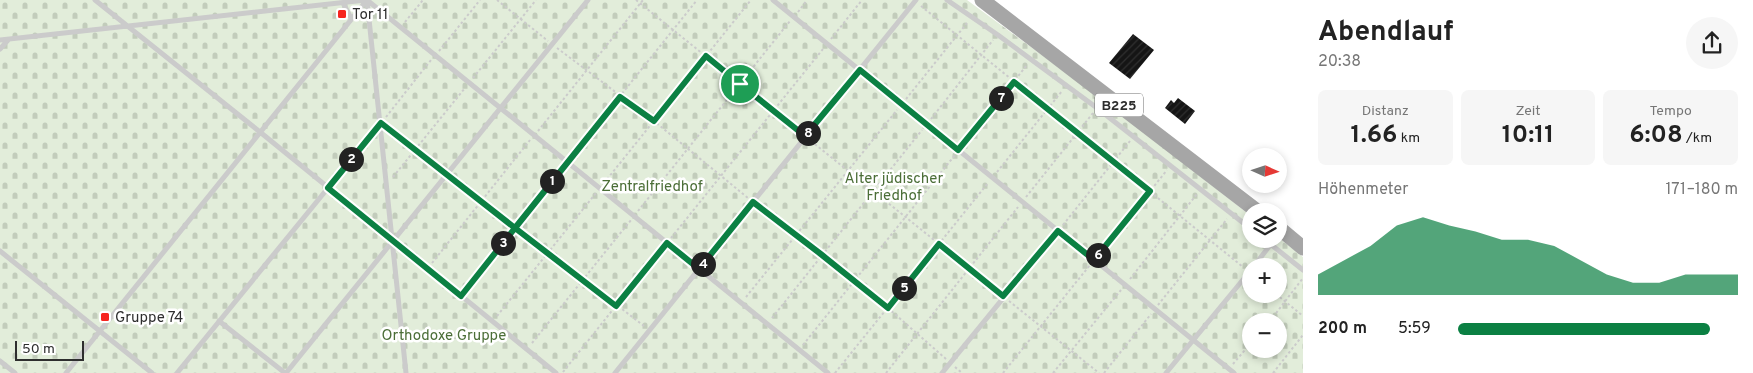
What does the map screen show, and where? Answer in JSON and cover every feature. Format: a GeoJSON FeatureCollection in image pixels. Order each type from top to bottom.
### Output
{"type":"FeatureCollection","features":[{"type":"Feature","properties":{"kind":"main road","name":"B225"},"geometry":{"type":"LineString","coordinates":[[982,0],[1247,203]]}},
{"type":"Feature","properties":{"kind":"main road"},"geometry":{"type":"LineString","coordinates":[[1287,235],[1303,248]]}},
{"type":"Feature","properties":{"kind":"lane"},"geometry":{"type":"LineString","coordinates":[[96,0],[556,373]]}},
{"type":"Feature","properties":{"kind":"lane"},"geometry":{"type":"LineString","coordinates":[[66,373],[367,0]]}},
{"type":"Feature","properties":{"kind":"lane"},"geometry":{"type":"LineString","coordinates":[[367,0],[406,373]]}},
{"type":"Feature","properties":{"kind":"lane"},"geometry":{"type":"LineString","coordinates":[[0,40],[367,0],[828,373]]}},
{"type":"Feature","properties":{"kind":"lane"},"geometry":{"type":"LineString","coordinates":[[219,321],[285,373],[588,0]]}},
{"type":"Feature","properties":{"kind":"lane"},"geometry":{"type":"LineString","coordinates":[[772,0],[1232,371]]}},
{"type":"Feature","properties":{"kind":"lane"},"geometry":{"type":"LineString","coordinates":[[947,0],[1097,108],[1242,221]]}},
{"type":"Feature","properties":{"kind":"lane"},"geometry":{"type":"LineString","coordinates":[[615,373],[916,1]]}},
{"type":"Feature","properties":{"kind":"lane"},"geometry":{"type":"LineString","coordinates":[[343,3],[351,18]]}},
{"type":"Feature","properties":{"kind":"lane"},"geometry":{"type":"LineString","coordinates":[[0,49],[8,39]]}},
{"type":"Feature","properties":{"kind":"lane"},"geometry":{"type":"LineString","coordinates":[[177,373],[381,123]]}},
{"type":"Feature","properties":{"kind":"lane"},"geometry":{"type":"LineString","coordinates":[[942,373],[1058,231]]}},
{"type":"Feature","properties":{"kind":"lane"},"geometry":{"type":"LineString","coordinates":[[1260,258],[1268,248]]}},
{"type":"Feature","properties":{"kind":"lane"},"geometry":{"type":"LineString","coordinates":[[1276,248],[1303,270]]}},
{"type":"Feature","properties":{"kind":"lane"},"geometry":{"type":"LineString","coordinates":[[0,251],[152,373]]}},
{"type":"Feature","properties":{"kind":"lane"},"geometry":{"type":"LineString","coordinates":[[1166,373],[1242,281]]}},
{"type":"Feature","properties":{"kind":"lane"},"geometry":{"type":"LineString","coordinates":[[0,361],[15,373]]}},
{"type":"Feature","properties":{"kind":"path"},"geometry":{"type":"LineString","coordinates":[[401,28],[423,0]]}},
{"type":"Feature","properties":{"kind":"path"},"geometry":{"type":"LineString","coordinates":[[497,0],[620,97],[654,121],[753,202],[822,255],[918,333],[962,373]]}},
{"type":"Feature","properties":{"kind":"path"},"geometry":{"type":"LineString","coordinates":[[387,184],[536,0]]}},
{"type":"Feature","properties":{"kind":"path"},"geometry":{"type":"LineString","coordinates":[[636,0],[1099,373]]}},
{"type":"Feature","properties":{"kind":"path"},"geometry":{"type":"LineString","coordinates":[[461,296],[698,0]]}},
{"type":"Feature","properties":{"kind":"path"},"geometry":{"type":"LineString","coordinates":[[493,322],[751,0]]}},
{"type":"Feature","properties":{"kind":"path"},"geometry":{"type":"LineString","coordinates":[[527,350],[807,0]]}},
{"type":"Feature","properties":{"kind":"path"},"geometry":{"type":"LineString","coordinates":[[562,373],[862,0]]}},
{"type":"Feature","properties":{"kind":"path"},"geometry":{"type":"LineString","coordinates":[[916,1],[1242,265]]}},
{"type":"Feature","properties":{"kind":"path"},"geometry":{"type":"LineString","coordinates":[[741,303],[972,17]]}},
{"type":"Feature","properties":{"kind":"path"},"geometry":{"type":"LineString","coordinates":[[767,324],[998,35]]}},
{"type":"Feature","properties":{"kind":"path"},"geometry":{"type":"LineString","coordinates":[[799,350],[1031,60]]}},
{"type":"Feature","properties":{"kind":"path"},"geometry":{"type":"LineString","coordinates":[[835,373],[1066,86]]}},
{"type":"Feature","properties":{"kind":"path"},"geometry":{"type":"LineString","coordinates":[[886,373],[1097,108]]}},
{"type":"Feature","properties":{"kind":"path"},"geometry":{"type":"LineString","coordinates":[[381,123],[649,330]]}},
{"type":"Feature","properties":{"kind":"path"},"geometry":{"type":"LineString","coordinates":[[1058,231],[1133,137]]}},
{"type":"Feature","properties":{"kind":"path"},"geometry":{"type":"LineString","coordinates":[[1003,373],[1170,166]]}},
{"type":"Feature","properties":{"kind":"path"},"geometry":{"type":"LineString","coordinates":[[1104,373],[1232,213]]}},
{"type":"Feature","properties":{"kind":"path"},"geometry":{"type":"LineString","coordinates":[[1287,301],[1303,278]]}},
{"type":"Feature","properties":{"kind":"path"},"geometry":{"type":"LineString","coordinates":[[1277,313],[1285,303]]}},
{"type":"Feature","properties":{"kind":"path"},"geometry":{"type":"LineString","coordinates":[[1287,303],[1303,316]]}},
{"type":"Feature","properties":{"kind":"path"},"geometry":{"type":"LineString","coordinates":[[1273,373],[1303,335]]}},
{"type":"Feature","properties":{"kind":"path"},"geometry":{"type":"LineString","coordinates":[[1232,371],[1242,356]]}},
{"type":"Feature","properties":{"kind":"green space","name":"Alter jüdischer Friedhof"},"geometry":{"type":"Polygon","coordinates":[[[0,0],[967,0],[1103,100],[1242,209],[1242,248],[1287,248],[1287,244],[1303,257],[1303,373],[0,373],[0,0]]]}},
{"type":"Feature","properties":{"kind":"building"},"geometry":{"type":"Polygon","coordinates":[[[1133,34],[1154,50],[1130,79],[1109,63],[1133,34]]]}},
{"type":"Feature","properties":{"kind":"building"},"geometry":{"type":"Polygon","coordinates":[[[1178,98],[1195,111],[1185,124],[1165,108],[1171,100],[1174,103],[1178,98]]]}},
{"type":"Feature","properties":{"kind":"place","name":"Tor 11"},"geometry":{"type":"Point","coordinates":[342,14]}},
{"type":"Feature","properties":{"kind":"place","name":"Gruppe 74"},"geometry":{"type":"Point","coordinates":[105,317]}},
{"type":"Feature","properties":{"kind":"route"},"geometry":{"type":"LineString","coordinates":[[740,84],[706,56],[654,121],[620,97],[515,228],[381,123],[328,188],[461,296],[515,228],[616,306],[667,243],[699,269],[753,202],[888,308],[939,244],[1003,296],[1058,231],[1094,260],[1150,191],[1014,82],[958,150],[860,70],[805,136],[740,84]]}},
{"type":"Feature","properties":{"kind":"park label","name":"Zentralfriedhof"},"geometry":{"type":"Point","coordinates":[652,186]}},
{"type":"Feature","properties":{"kind":"park label","name":"Orthodoxe Gruppe"},"geometry":{"type":"Point","coordinates":[444,335]}}]}
